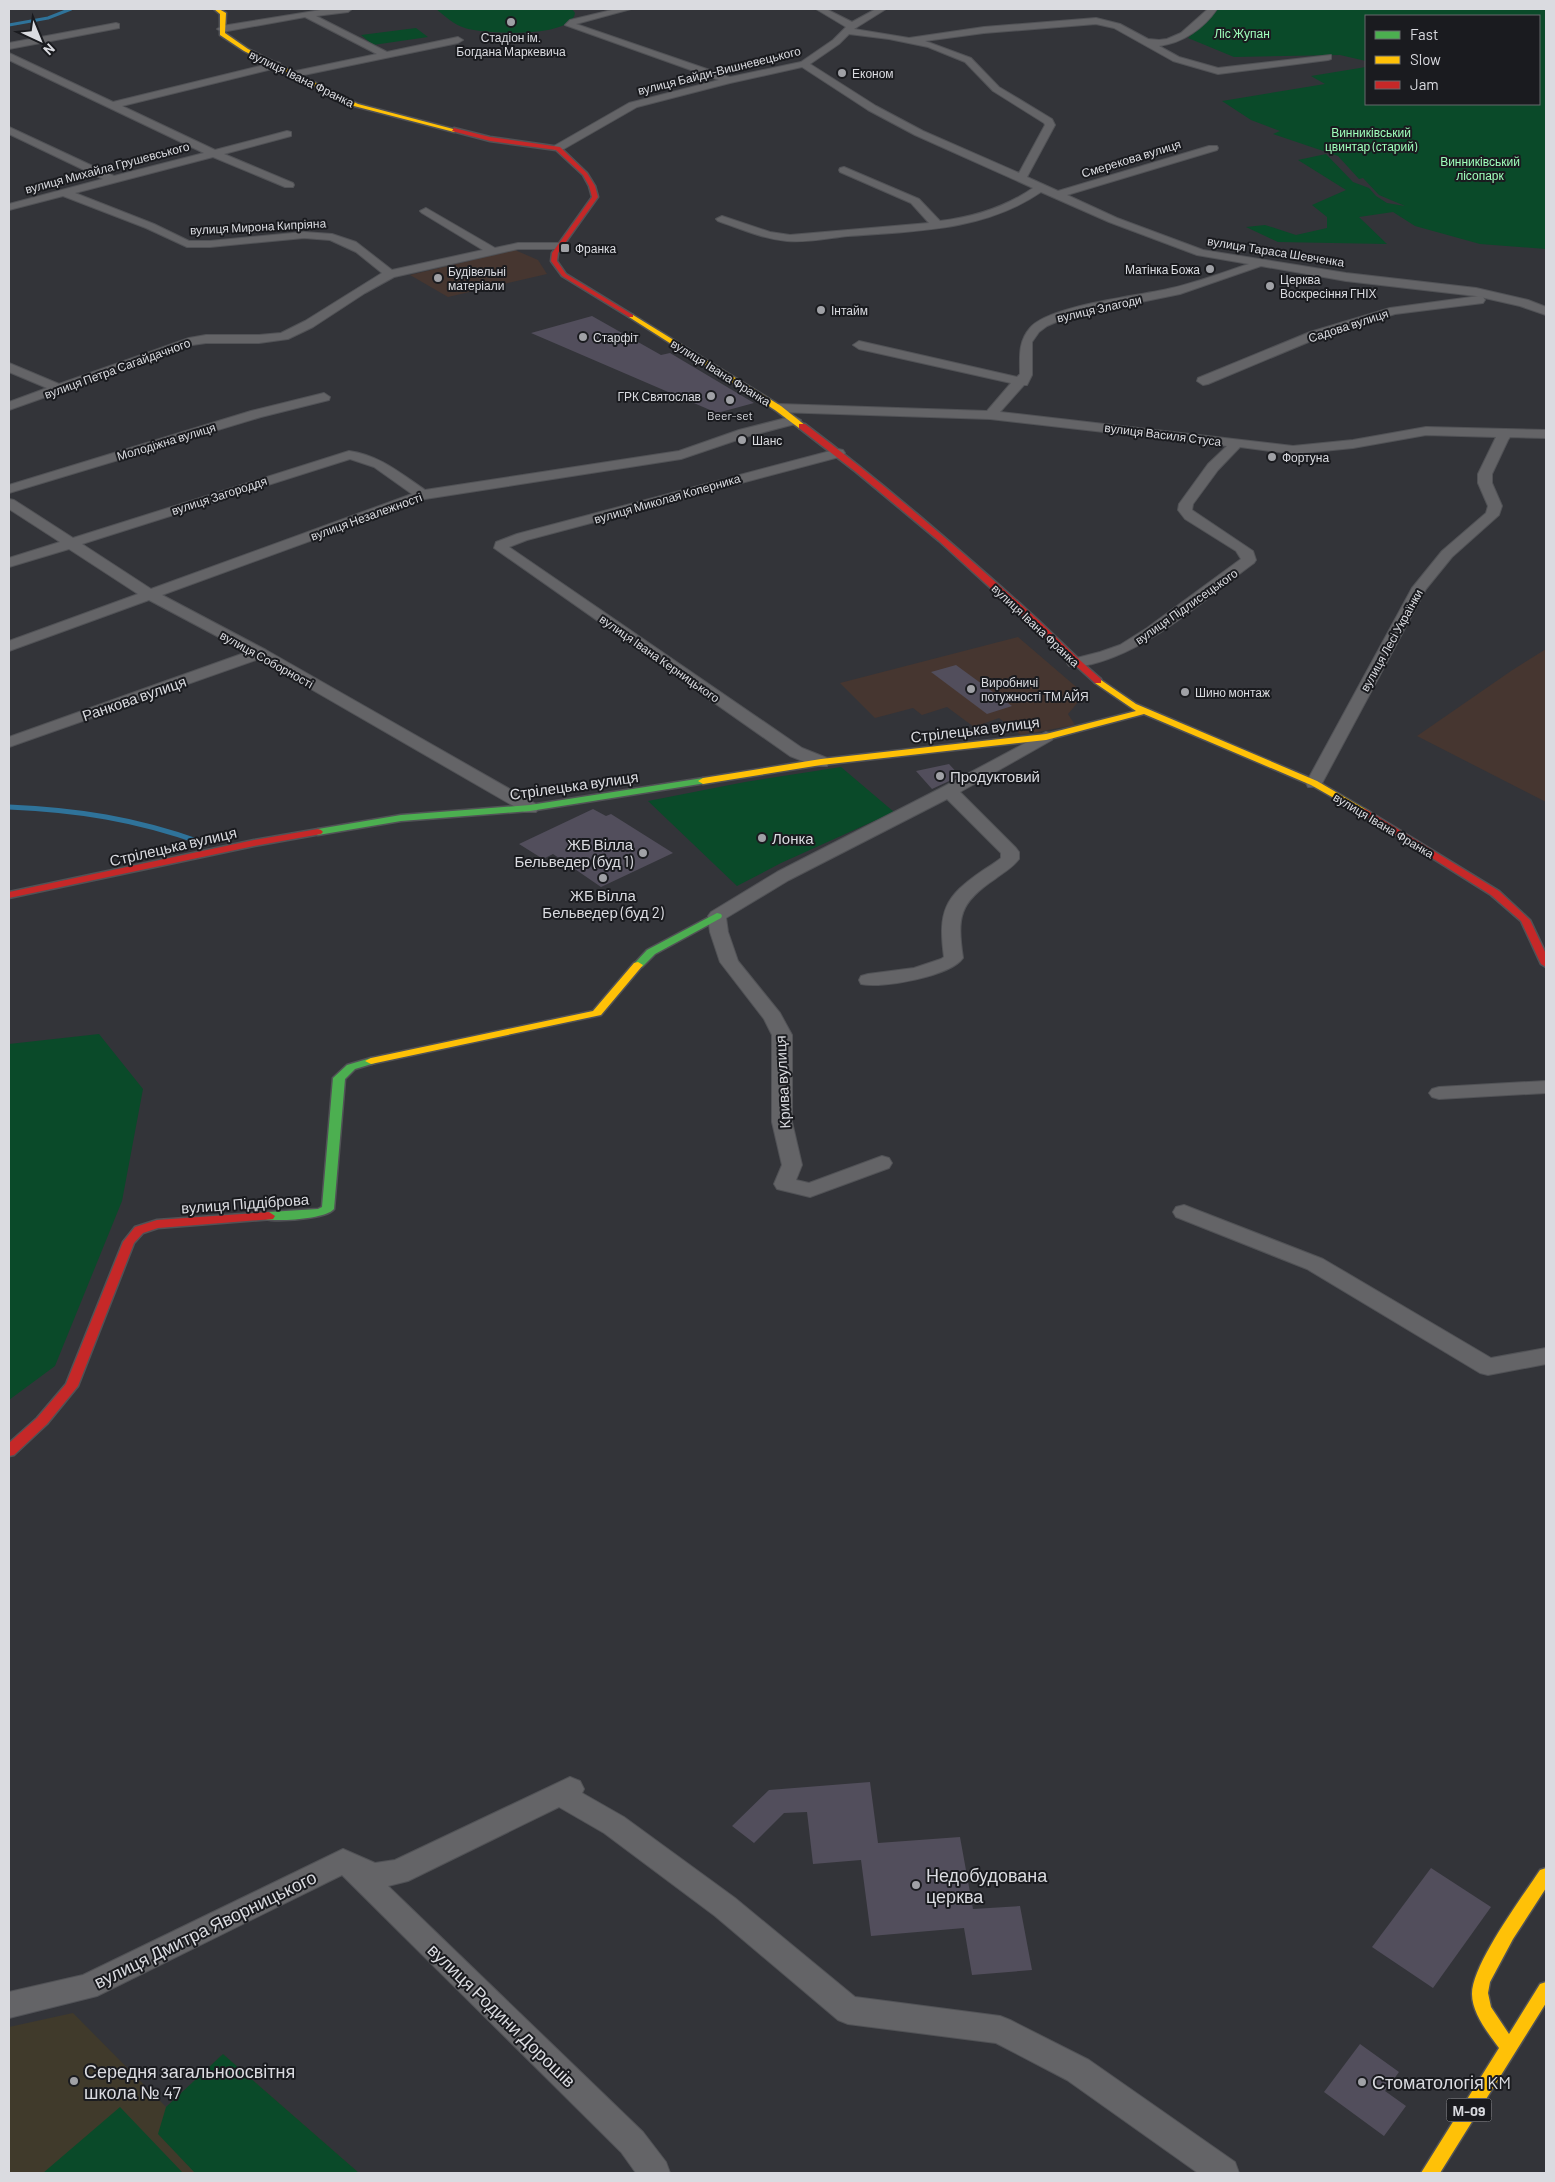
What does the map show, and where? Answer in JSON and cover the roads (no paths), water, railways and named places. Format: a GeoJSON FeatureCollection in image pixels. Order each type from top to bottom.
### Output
{"type":"FeatureCollection","features":[{"type":"Feature","properties":{"kind":"street","name":"вулиця Івана Франка"},"geometry":{"type":"LineString","coordinates":[[216,9],[223,13],[222,34],[238,45],[356,105],[490,139],[558,148]]}},
{"type":"Feature","properties":{"kind":"street"},"geometry":{"type":"LineString","coordinates":[[222,29],[306,14],[348,9]]}},
{"type":"Feature","properties":{"kind":"street"},"geometry":{"type":"LineString","coordinates":[[626,9],[573,22],[570,26],[729,80]]}},
{"type":"Feature","properties":{"kind":"street"},"geometry":{"type":"LineString","coordinates":[[820,9],[850,29],[931,45],[968,60],[996,89],[1048,121],[1050,125],[1023,175],[1018,179]]}},
{"type":"Feature","properties":{"kind":"street","name":"вулиця Байди-Вишневецького"},"geometry":{"type":"LineString","coordinates":[[558,148],[633,105],[729,80],[804,64],[850,29],[882,9]]}},
{"type":"Feature","properties":{"kind":"street"},"geometry":{"type":"LineString","coordinates":[[1145,42],[1164,43],[1182,38],[1213,9]]}},
{"type":"Feature","properties":{"kind":"street"},"geometry":{"type":"LineString","coordinates":[[306,14],[386,55]]}},
{"type":"Feature","properties":{"kind":"street"},"geometry":{"type":"LineString","coordinates":[[911,40],[1088,20],[1112,24],[1176,59],[1218,71],[1328,57]]}},
{"type":"Feature","properties":{"kind":"street"},"geometry":{"type":"LineString","coordinates":[[9,46],[116,26]]}},
{"type":"Feature","properties":{"kind":"street"},"geometry":{"type":"LineString","coordinates":[[294,74],[458,40]]}},
{"type":"Feature","properties":{"kind":"street"},"geometry":{"type":"LineString","coordinates":[[9,56],[213,153],[289,184]]}},
{"type":"Feature","properties":{"kind":"street","name":"вулиця Тараса Шевченка"},"geometry":{"type":"LineString","coordinates":[[804,64],[872,108],[1018,179],[1120,223],[1201,253],[1346,277],[1476,292],[1546,311]]}},
{"type":"Feature","properties":{"kind":"street"},"geometry":{"type":"LineString","coordinates":[[112,105],[277,65]]}},
{"type":"Feature","properties":{"kind":"street"},"geometry":{"type":"LineString","coordinates":[[9,130],[113,180]]}},
{"type":"Feature","properties":{"kind":"street","name":"вулиця Михайла Грушевського"},"geometry":{"type":"LineString","coordinates":[[10,206],[287,134]]}},
{"type":"Feature","properties":{"kind":"street"},"geometry":{"type":"LineString","coordinates":[[390,274],[518,246],[560,246],[595,197],[592,186],[585,174],[558,148]]}},
{"type":"Feature","properties":{"kind":"street","name":"Смерекова вулиця"},"geometry":{"type":"LineString","coordinates":[[1056,195],[1213,148]]}},
{"type":"Feature","properties":{"kind":"street"},"geometry":{"type":"LineString","coordinates":[[844,170],[915,201],[937,225]]}},
{"type":"Feature","properties":{"kind":"street"},"geometry":{"type":"LineString","coordinates":[[722,219],[768,235],[790,238],[956,224],[989,216],[1027,198],[1040,188]]}},
{"type":"Feature","properties":{"kind":"street","name":"вулиця Мирона Кипріяна"},"geometry":{"type":"LineString","coordinates":[[65,193],[150,226],[187,244],[210,244],[304,235],[341,238],[352,244],[390,274]]}},
{"type":"Feature","properties":{"kind":"street"},"geometry":{"type":"LineString","coordinates":[[426,211],[493,251]]}},
{"type":"Feature","properties":{"kind":"street","name":"вулиця Івана Франка"},"geometry":{"type":"LineString","coordinates":[[560,246],[555,253],[554,261],[564,276],[778,408],[838,453],[1024,611],[1075,663],[1116,696],[1144,711],[1314,784],[1367,813],[1495,893],[1525,920],[1546,964]]}},
{"type":"Feature","properties":{"kind":"street","name":"вулиця Злагоди"},"geometry":{"type":"LineString","coordinates":[[1022,382],[1026,375],[1026,342],[1043,323],[1059,316],[1176,291],[1232,272],[1265,265]]}},
{"type":"Feature","properties":{"kind":"street","name":"вулиця Петра Сагайдачного"},"geometry":{"type":"LineString","coordinates":[[9,406],[189,342],[206,339],[259,339],[284,336],[309,324],[361,290],[390,274]]}},
{"type":"Feature","properties":{"kind":"street","name":"Садова вулиця"},"geometry":{"type":"LineString","coordinates":[[1203,381],[1314,335],[1394,311],[1501,298]]}},
{"type":"Feature","properties":{"kind":"street"},"geometry":{"type":"LineString","coordinates":[[859,345],[1022,382]]}},
{"type":"Feature","properties":{"kind":"street"},"geometry":{"type":"LineString","coordinates":[[9,367],[60,389]]}},
{"type":"Feature","properties":{"kind":"street"},"geometry":{"type":"LineString","coordinates":[[990,415],[1022,382]]}},
{"type":"Feature","properties":{"kind":"street","name":"Молодіжна вулиця"},"geometry":{"type":"LineString","coordinates":[[9,489],[256,414],[324,397]]}},
{"type":"Feature","properties":{"kind":"street","name":"вулиця Василя Стуса"},"geometry":{"type":"LineString","coordinates":[[778,408],[990,415],[1133,430],[1292,450],[1353,444],[1426,431],[1452,430],[1506,434],[1546,434]]}},
{"type":"Feature","properties":{"kind":"street","name":"вулиця Незалежності"},"geometry":{"type":"LineString","coordinates":[[9,646],[422,495],[681,455],[744,433],[794,420]]}},
{"type":"Feature","properties":{"kind":"street","name":"вулиця Лесі Українки"},"geometry":{"type":"LineString","coordinates":[[1314,784],[1420,588],[1447,554],[1492,515],[1495,506],[1484,482],[1485,474],[1502,438],[1506,434]]}},
{"type":"Feature","properties":{"kind":"street","name":"вулиця Підлисецького"},"geometry":{"type":"LineString","coordinates":[[1075,663],[1105,656],[1125,648],[1152,631],[1249,560],[1248,554],[1241,548],[1190,516],[1186,510],[1186,504],[1213,467],[1236,444]]}},
{"type":"Feature","properties":{"kind":"street","name":"вулиця Миколая Коперника"},"geometry":{"type":"LineString","coordinates":[[501,548],[501,545],[505,542],[522,537],[838,453]]}},
{"type":"Feature","properties":{"kind":"street","name":"вулиця Загороддя"},"geometry":{"type":"LineString","coordinates":[[9,563],[349,455],[363,457],[422,495]]}},
{"type":"Feature","properties":{"kind":"street","name":"вулиця Соборності"},"geometry":{"type":"LineString","coordinates":[[9,503],[68,544],[149,594],[260,653],[466,774],[530,808]]}},
{"type":"Feature","properties":{"kind":"street","name":"вулиця Івана Керницького"},"geometry":{"type":"LineString","coordinates":[[501,548],[796,752],[821,762]]}},
{"type":"Feature","properties":{"kind":"street","name":"Ранкова вулиця"},"geometry":{"type":"LineString","coordinates":[[9,742],[260,653]]}},
{"type":"Feature","properties":{"kind":"street","name":"Стрілецька вулиця"},"geometry":{"type":"LineString","coordinates":[[9,896],[254,843],[401,818],[530,808],[821,762],[1046,737],[1144,711]]}},
{"type":"Feature","properties":{"kind":"street"},"geometry":{"type":"LineString","coordinates":[[718,916],[783,876],[949,791],[1046,737]]}},
{"type":"Feature","properties":{"kind":"street"},"geometry":{"type":"LineString","coordinates":[[868,980],[934,969],[952,961],[954,958],[950,935],[951,920],[956,903],[967,890],[1010,859],[1010,852],[949,791]]}},
{"type":"Feature","properties":{"kind":"street","name":"Крива вулиця"},"geometry":{"type":"LineString","coordinates":[[718,916],[719,932],[729,962],[773,1017],[782,1035],[782,1122],[792,1165],[784,1184],[810,1190],[882,1163]]}},
{"type":"Feature","properties":{"kind":"street","name":"вулиця Піддіброва"},"geometry":{"type":"LineString","coordinates":[[9,1451],[42,1421],[72,1386],[128,1242],[139,1230],[157,1224],[320,1213],[328,1209],[339,1078],[344,1071],[369,1061],[597,1013],[626,977],[651,952],[718,916]]}},
{"type":"Feature","properties":{"kind":"street"},"geometry":{"type":"LineString","coordinates":[[1439,1093],[1546,1087]]}},
{"type":"Feature","properties":{"kind":"street"},"geometry":{"type":"LineString","coordinates":[[1184,1212],[1315,1264],[1488,1367],[1546,1356]]}},
{"type":"Feature","properties":{"kind":"street"},"geometry":{"type":"LineString","coordinates":[[343,1861],[374,1875],[398,1872],[566,1791],[725,1906],[848,2010],[1000,2030],[1078,2070],[1224,2173]]}},
{"type":"Feature","properties":{"kind":"street","name":"вулиця Дмитра Яворницького"},"geometry":{"type":"LineString","coordinates":[[9,2005],[87,1987],[343,1861]]}},
{"type":"Feature","properties":{"kind":"street","name":"вулиця Родини Дорошів"},"geometry":{"type":"LineString","coordinates":[[343,1861],[632,2142],[655,2173]]}},
{"type":"Feature","properties":{"kind":"street"},"geometry":{"type":"LineString","coordinates":[[1508,2047],[1493,2026],[1480,1992],[1488,1968],[1546,1875]]}},
{"type":"Feature","properties":{"kind":"street","name":"М-09"},"geometry":{"type":"LineString","coordinates":[[1430,2173],[1546,1989]]}},
{"type":"Feature","properties":{"kind":"waterway"},"geometry":{"type":"LineString","coordinates":[[9,25],[48,18],[71,9]]}},
{"type":"Feature","properties":{"kind":"waterway"},"geometry":{"type":"LineString","coordinates":[[9,807],[59,810],[106,817],[152,827],[200,842]]}},
{"type":"Feature","properties":{"kind":"place","name":"Стадіон ім. Богдана Маркевича"},"geometry":{"type":"Point","coordinates":[511,22]}},
{"type":"Feature","properties":{"kind":"place","name":"Економ"},"geometry":{"type":"Point","coordinates":[842,73]}},
{"type":"Feature","properties":{"kind":"place","name":"Франка"},"geometry":{"type":"Point","coordinates":[565,248]}},
{"type":"Feature","properties":{"kind":"place","name":"Матінка Божа"},"geometry":{"type":"Point","coordinates":[1210,269]}},
{"type":"Feature","properties":{"kind":"place","name":"Будівельні матеріали"},"geometry":{"type":"Point","coordinates":[438,278]}},
{"type":"Feature","properties":{"kind":"place","name":"Церква Воскресіння ГНІХ"},"geometry":{"type":"Point","coordinates":[1270,286]}},
{"type":"Feature","properties":{"kind":"place","name":"Інтайм"},"geometry":{"type":"Point","coordinates":[821,310]}},
{"type":"Feature","properties":{"kind":"place","name":"Старфіт"},"geometry":{"type":"Point","coordinates":[583,337]}},
{"type":"Feature","properties":{"kind":"place","name":"ГРК Святослав"},"geometry":{"type":"Point","coordinates":[711,396]}},
{"type":"Feature","properties":{"kind":"place","name":"Beer-set"},"geometry":{"type":"Point","coordinates":[730,400]}},
{"type":"Feature","properties":{"kind":"place","name":"Шанс"},"geometry":{"type":"Point","coordinates":[742,440]}},
{"type":"Feature","properties":{"kind":"place","name":"Фортуна"},"geometry":{"type":"Point","coordinates":[1272,457]}},
{"type":"Feature","properties":{"kind":"place","name":"Виробничі потужності ТМ АЙЯ"},"geometry":{"type":"Point","coordinates":[971,689]}},
{"type":"Feature","properties":{"kind":"place","name":"Шино монтаж"},"geometry":{"type":"Point","coordinates":[1185,692]}},
{"type":"Feature","properties":{"kind":"place","name":"Продуктовий"},"geometry":{"type":"Point","coordinates":[940,776]}},
{"type":"Feature","properties":{"kind":"place","name":"Лонка"},"geometry":{"type":"Point","coordinates":[762,838]}},
{"type":"Feature","properties":{"kind":"place","name":"ЖБ Вілла Бельведер (буд 1)"},"geometry":{"type":"Point","coordinates":[643,853]}},
{"type":"Feature","properties":{"kind":"place","name":"ЖБ Вілла Бельведер (буд 2)"},"geometry":{"type":"Point","coordinates":[603,878]}},
{"type":"Feature","properties":{"kind":"place","name":"Недобудована церква"},"geometry":{"type":"Point","coordinates":[916,1885]}},
{"type":"Feature","properties":{"kind":"place","name":"Середня загальноосвітня школа № 47"},"geometry":{"type":"Point","coordinates":[74,2081]}},
{"type":"Feature","properties":{"kind":"place","name":"Стоматологія KM"},"geometry":{"type":"Point","coordinates":[1362,2082]}},
{"type":"Feature","properties":{"kind":"park label","name":"Ліс Жупан"},"geometry":{"type":"Point","coordinates":[1242,33]}},
{"type":"Feature","properties":{"kind":"park label","name":"Винниківський цвинтар (старий)"},"geometry":{"type":"Point","coordinates":[1371,139]}},
{"type":"Feature","properties":{"kind":"park label","name":"Винниківський лісопарк"},"geometry":{"type":"Point","coordinates":[1480,168]}}]}
